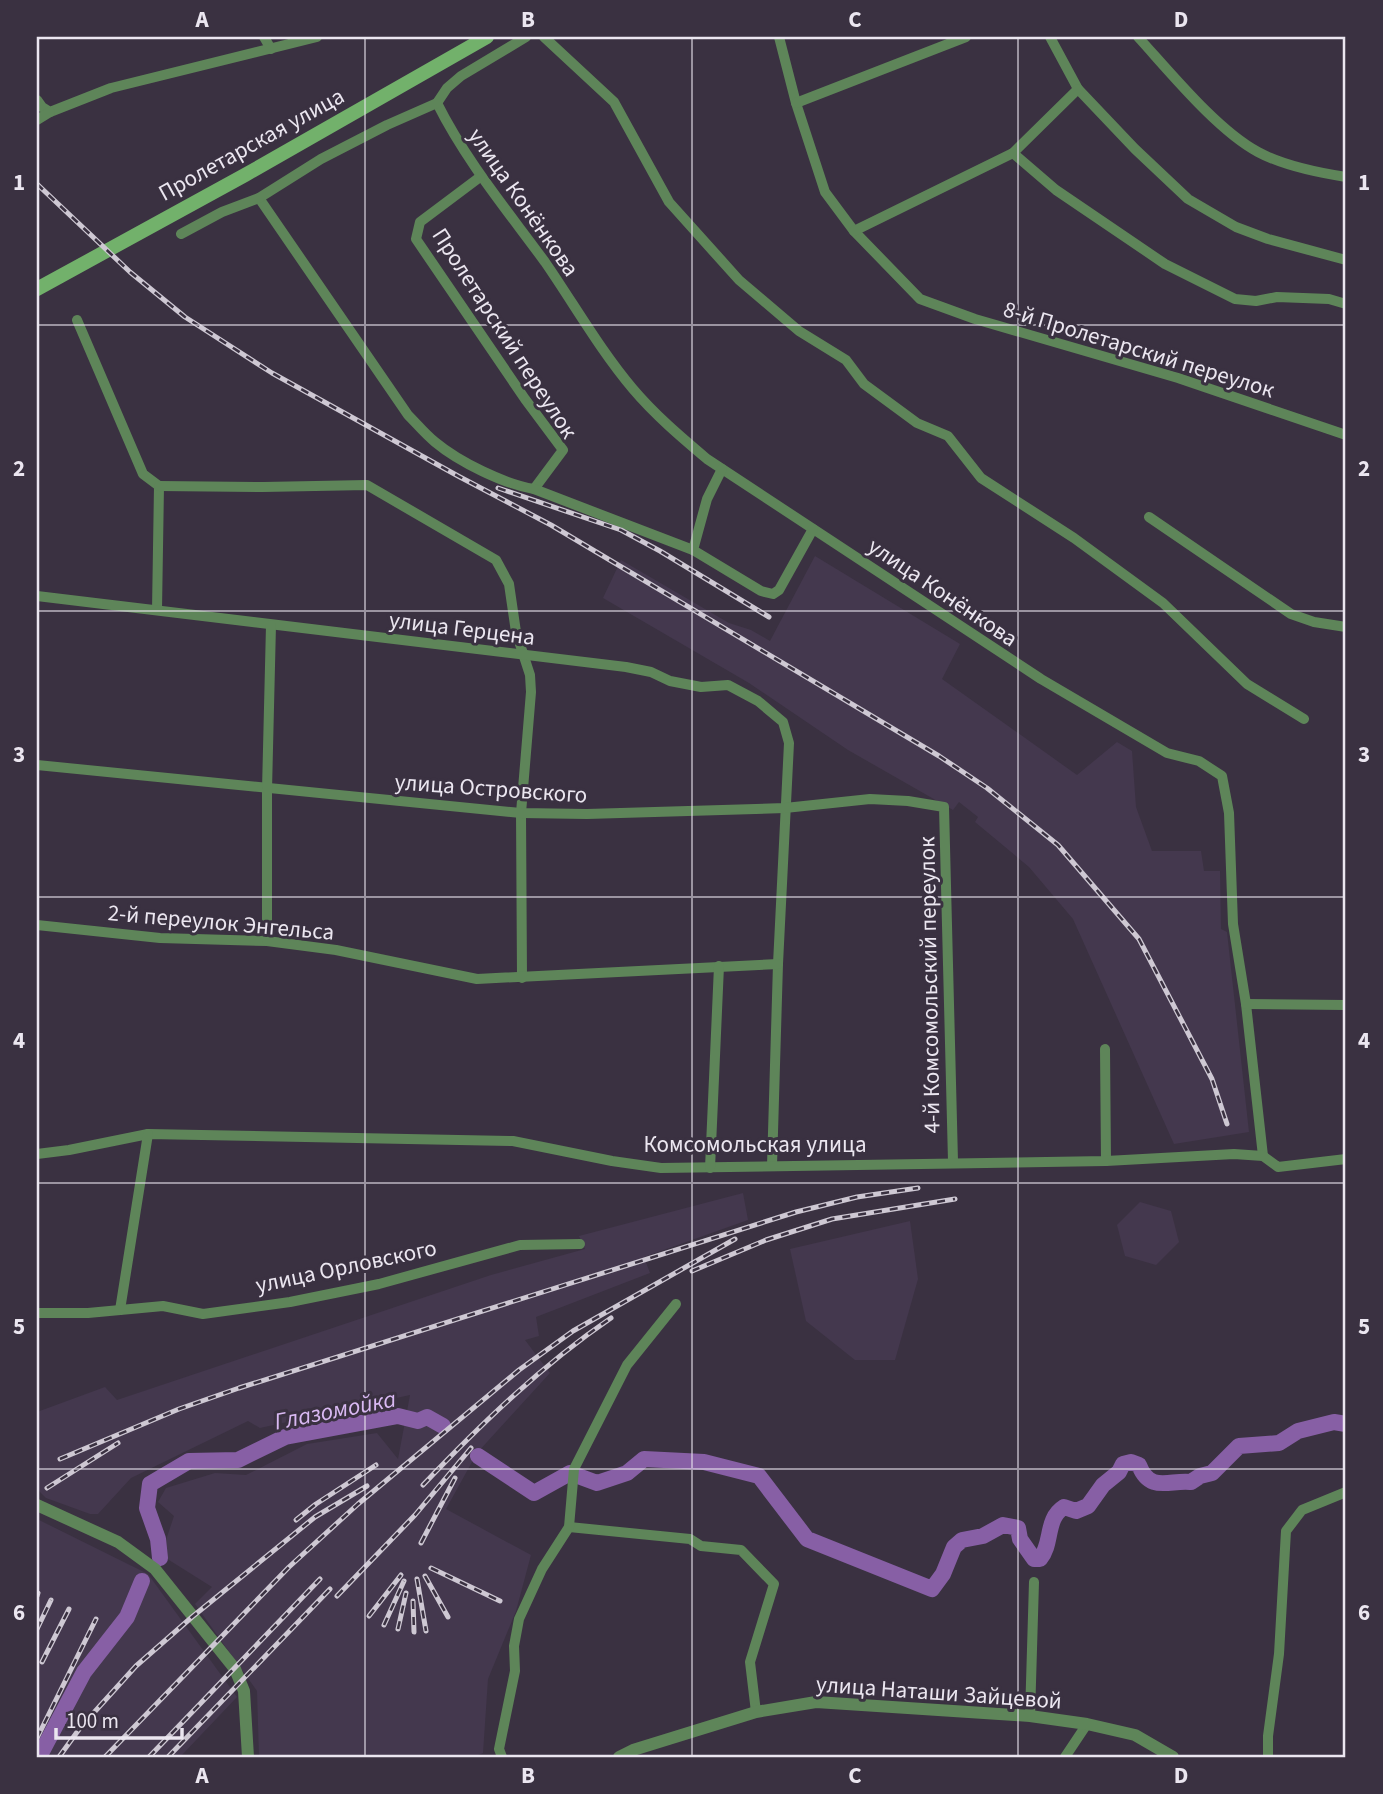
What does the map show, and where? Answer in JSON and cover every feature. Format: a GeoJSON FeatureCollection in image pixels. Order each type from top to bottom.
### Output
{"type":"FeatureCollection","features":[{"type":"Feature","properties":{"kind":"main road","name":"Пролетарская улица"},"geometry":{"type":"LineString","coordinates":[[37,289],[487,37]]}},
{"type":"Feature","properties":{"kind":"street"},"geometry":{"type":"LineString","coordinates":[[264,37],[271,49]]}},
{"type":"Feature","properties":{"kind":"street"},"geometry":{"type":"LineString","coordinates":[[37,120],[50,112],[111,88],[317,37]]}},
{"type":"Feature","properties":{"kind":"street","name":"Пролетарская улица"},"geometry":{"type":"LineString","coordinates":[[181,234],[222,212],[259,198],[321,159],[437,103],[447,88],[461,76],[526,37]]}},
{"type":"Feature","properties":{"kind":"street"},"geometry":{"type":"LineString","coordinates":[[544,37],[614,102],[669,202],[739,280],[799,331],[846,360],[864,384],[917,423],[948,436],[981,478],[1074,538],[1163,603],[1247,684],[1304,719]]}},
{"type":"Feature","properties":{"kind":"street"},"geometry":{"type":"LineString","coordinates":[[779,37],[796,103],[825,192],[854,231],[1013,153],[1078,89]]}},
{"type":"Feature","properties":{"kind":"street"},"geometry":{"type":"LineString","coordinates":[[796,103],[966,37]]}},
{"type":"Feature","properties":{"kind":"street"},"geometry":{"type":"LineString","coordinates":[[1050,37],[1078,89],[1135,149],[1188,199],[1236,227],[1268,239],[1346,260]]}},
{"type":"Feature","properties":{"kind":"street"},"geometry":{"type":"LineString","coordinates":[[1138,37],[1221,124],[1258,152],[1315,172],[1346,177]]}},
{"type":"Feature","properties":{"kind":"street"},"geometry":{"type":"LineString","coordinates":[[37,100],[41,107],[50,112]]}},
{"type":"Feature","properties":{"kind":"street","name":"улица Конёнкова"},"geometry":{"type":"LineString","coordinates":[[437,103],[455,140],[480,177],[545,262],[632,388],[668,426],[722,469],[1041,679],[1167,753],[1199,761],[1222,776],[1229,813],[1233,924],[1246,1004],[1263,1156]]}},
{"type":"Feature","properties":{"kind":"street"},"geometry":{"type":"LineString","coordinates":[[1013,153],[1056,190],[1165,264],[1212,289],[1236,299],[1328,299],[1346,304]]}},
{"type":"Feature","properties":{"kind":"street","name":"Пролетарский переулок"},"geometry":{"type":"LineString","coordinates":[[480,177],[420,222],[416,239],[525,399],[564,450],[534,489]]}},
{"type":"Feature","properties":{"kind":"street"},"geometry":{"type":"LineString","coordinates":[[259,198],[408,415],[436,443],[459,458],[516,486],[534,489],[693,550],[761,591],[773,594],[779,590],[813,529]]}},
{"type":"Feature","properties":{"kind":"street","name":"8-й Пролетарский переулок"},"geometry":{"type":"LineString","coordinates":[[854,231],[920,299],[975,319],[1178,378],[1346,435]]}},
{"type":"Feature","properties":{"kind":"street"},"geometry":{"type":"LineString","coordinates":[[77,320],[143,474],[159,486],[367,485],[496,560],[509,584],[516,632],[530,675],[531,692],[521,813],[522,978]]}},
{"type":"Feature","properties":{"kind":"street"},"geometry":{"type":"LineString","coordinates":[[693,550],[707,499],[722,469]]}},
{"type":"Feature","properties":{"kind":"street"},"geometry":{"type":"LineString","coordinates":[[157,610],[159,486]]}},
{"type":"Feature","properties":{"kind":"street"},"geometry":{"type":"LineString","coordinates":[[1149,517],[1291,614],[1314,622],[1346,627]]}},
{"type":"Feature","properties":{"kind":"street","name":"улица Герцена"},"geometry":{"type":"LineString","coordinates":[[37,596],[626,667],[670,681],[701,687],[728,685],[758,701],[783,722],[789,743],[778,964],[772,1166]]}},
{"type":"Feature","properties":{"kind":"street"},"geometry":{"type":"LineString","coordinates":[[267,941],[271,625]]}},
{"type":"Feature","properties":{"kind":"street","name":"улица Островского"},"geometry":{"type":"LineString","coordinates":[[37,765],[267,790],[521,813],[587,814],[785,808],[870,799],[944,807]]}},
{"type":"Feature","properties":{"kind":"street","name":"4-й Комсомольский переулок"},"geometry":{"type":"LineString","coordinates":[[944,807],[953,1161]]}},
{"type":"Feature","properties":{"kind":"street","name":"2-й переулок Энгельса"},"geometry":{"type":"LineString","coordinates":[[37,925],[160,938],[267,941],[335,950],[477,979],[778,964]]}},
{"type":"Feature","properties":{"kind":"street"},"geometry":{"type":"LineString","coordinates":[[710,1168],[719,966]]}},
{"type":"Feature","properties":{"kind":"street"},"geometry":{"type":"LineString","coordinates":[[1246,1004],[1346,1005]]}},
{"type":"Feature","properties":{"kind":"street"},"geometry":{"type":"LineString","coordinates":[[1105,1049],[1107,1161]]}},
{"type":"Feature","properties":{"kind":"street"},"geometry":{"type":"LineString","coordinates":[[120,1310],[148,1134]]}},
{"type":"Feature","properties":{"kind":"street","name":"Комсомольская улица"},"geometry":{"type":"LineString","coordinates":[[37,1153],[69,1150],[148,1134],[513,1141],[661,1168],[953,1161],[1107,1161],[1234,1154],[1263,1156],[1278,1167],[1346,1158]]}},
{"type":"Feature","properties":{"kind":"street","name":"улица Орловского"},"geometry":{"type":"LineString","coordinates":[[37,1313],[88,1313],[163,1306],[203,1314],[290,1302],[379,1284],[520,1245],[580,1244]]}},
{"type":"Feature","properties":{"kind":"street"},"geometry":{"type":"LineString","coordinates":[[502,1757],[499,1749],[515,1671],[514,1646],[519,1619],[542,1569],[569,1527],[574,1469],[627,1365],[676,1304]]}},
{"type":"Feature","properties":{"kind":"street"},"geometry":{"type":"LineString","coordinates":[[1268,1757],[1268,1736],[1279,1654],[1286,1531],[1302,1510],[1346,1492]]}},
{"type":"Feature","properties":{"kind":"street"},"geometry":{"type":"LineString","coordinates":[[37,1505],[118,1542],[155,1569],[242,1681],[248,1757]]}},
{"type":"Feature","properties":{"kind":"street"},"geometry":{"type":"LineString","coordinates":[[569,1527],[690,1539],[701,1546],[741,1550],[774,1584],[750,1662],[756,1712]]}},
{"type":"Feature","properties":{"kind":"street"},"geometry":{"type":"LineString","coordinates":[[1030,1716],[1034,1582]]}},
{"type":"Feature","properties":{"kind":"street","name":"улица Наташи Зайцевой"},"geometry":{"type":"LineString","coordinates":[[619,1757],[633,1750],[756,1712],[816,1702],[1030,1716],[1087,1724],[1135,1735],[1173,1757]]}},
{"type":"Feature","properties":{"kind":"street"},"geometry":{"type":"LineString","coordinates":[[1065,1757],[1087,1724]]}},
{"type":"Feature","properties":{"kind":"shaded area"},"geometry":{"type":"Polygon","coordinates":[[[815,556],[960,644],[942,679],[1077,775],[1117,742],[1132,751],[1136,807],[1152,851],[1201,851],[1204,871],[1220,871],[1221,929],[1227,932],[1249,1132],[1174,1144],[1073,919],[1029,867],[975,822],[978,817],[959,802],[953,810],[848,750],[749,683],[603,598],[621,560],[729,623],[751,630],[770,641],[815,556]]]}},
{"type":"Feature","properties":{"kind":"shaded area"},"geometry":{"type":"Polygon","coordinates":[[[743,1193],[748,1220],[644,1257],[650,1273],[536,1317],[539,1336],[525,1340],[550,1373],[477,1453],[446,1509],[531,1555],[516,1611],[488,1679],[483,1753],[474,1757],[259,1757],[257,1691],[195,1604],[212,1587],[161,1555],[174,1516],[158,1502],[166,1488],[215,1473],[246,1475],[307,1444],[377,1433],[398,1459],[410,1395],[260,1428],[248,1421],[131,1478],[98,1514],[90,1514],[46,1498],[37,1489],[37,1412],[105,1387],[117,1400],[491,1275],[585,1249],[579,1236],[743,1193]]]}},
{"type":"Feature","properties":{"kind":"shaded area"},"geometry":{"type":"Polygon","coordinates":[[[1140,1202],[1171,1211],[1179,1242],[1156,1265],[1125,1256],[1117,1225],[1140,1202]]]}},
{"type":"Feature","properties":{"kind":"shaded area"},"geometry":{"type":"Polygon","coordinates":[[[910,1221],[918,1279],[895,1360],[855,1360],[806,1321],[790,1249],[910,1221]]]}},
{"type":"Feature","properties":{"kind":"shaded area"},"geometry":{"type":"Polygon","coordinates":[[[37,1519],[148,1574],[237,1697],[180,1757],[37,1757],[37,1519]]]}},
{"type":"Feature","properties":{"kind":"waterway","name":"Глазомойка"},"geometry":{"type":"LineString","coordinates":[[160,1558],[158,1539],[147,1508],[150,1484],[189,1461],[238,1460],[285,1437],[398,1416],[418,1421],[427,1417],[443,1426]]}},
{"type":"Feature","properties":{"kind":"waterway","name":"Глазомойка"},"geometry":{"type":"LineString","coordinates":[[478,1456],[534,1493],[570,1473],[597,1483],[627,1473],[644,1459],[704,1462],[759,1476],[807,1539],[932,1589],[943,1574],[954,1547],[962,1540],[983,1536],[1003,1525],[1018,1528],[1020,1539],[1034,1559],[1040,1559],[1058,1512],[1064,1507],[1076,1511],[1088,1506],[1123,1464],[1131,1462],[1139,1465],[1144,1474],[1155,1482],[1191,1482],[1212,1473],[1239,1446],[1279,1443],[1298,1431],[1334,1422],[1346,1424]]}},
{"type":"Feature","properties":{"kind":"waterway","name":"Глазомойка"},"geometry":{"type":"LineString","coordinates":[[39,1757],[84,1672],[127,1617],[142,1581]]}},
{"type":"Feature","properties":{"kind":"railway"},"geometry":{"type":"LineString","coordinates":[[37,184],[130,272],[185,317],[272,373],[551,525],[939,756],[987,788],[1058,845],[1139,939],[1212,1079],[1227,1124]]}},
{"type":"Feature","properties":{"kind":"railway"},"geometry":{"type":"LineString","coordinates":[[498,488],[621,530],[769,617]]}},
{"type":"Feature","properties":{"kind":"railway"},"geometry":{"type":"LineString","coordinates":[[60,1459],[179,1409],[239,1388],[796,1212],[857,1197],[918,1188]]}},
{"type":"Feature","properties":{"kind":"railway"},"geometry":{"type":"LineString","coordinates":[[692,1271],[766,1240],[832,1219],[955,1199]]}},
{"type":"Feature","properties":{"kind":"railway"},"geometry":{"type":"LineString","coordinates":[[105,1757],[289,1567],[358,1504],[519,1370],[573,1331],[735,1239]]}},
{"type":"Feature","properties":{"kind":"railway"},"geometry":{"type":"LineString","coordinates":[[423,1485],[512,1397],[561,1355],[611,1318]]}},
{"type":"Feature","properties":{"kind":"railway"},"geometry":{"type":"LineString","coordinates":[[47,1488],[118,1443]]}},
{"type":"Feature","properties":{"kind":"railway"},"geometry":{"type":"LineString","coordinates":[[337,1596],[415,1515],[471,1448]]}},
{"type":"Feature","properties":{"kind":"railway"},"geometry":{"type":"LineString","coordinates":[[296,1520],[376,1465]]}},
{"type":"Feature","properties":{"kind":"railway"},"geometry":{"type":"LineString","coordinates":[[421,1543],[455,1478]]}},
{"type":"Feature","properties":{"kind":"railway"},"geometry":{"type":"LineString","coordinates":[[59,1757],[80,1728],[136,1666],[315,1517],[367,1486]]}},
{"type":"Feature","properties":{"kind":"railway"},"geometry":{"type":"LineString","coordinates":[[431,1568],[500,1601]]}},
{"type":"Feature","properties":{"kind":"railway"},"geometry":{"type":"LineString","coordinates":[[369,1616],[401,1575]]}},
{"type":"Feature","properties":{"kind":"railway"},"geometry":{"type":"LineString","coordinates":[[425,1576],[448,1617]]}},
{"type":"Feature","properties":{"kind":"railway"},"geometry":{"type":"LineString","coordinates":[[149,1757],[320,1579]]}},
{"type":"Feature","properties":{"kind":"railway"},"geometry":{"type":"LineString","coordinates":[[417,1579],[426,1631]]}},
{"type":"Feature","properties":{"kind":"railway"},"geometry":{"type":"LineString","coordinates":[[384,1625],[404,1581]]}},
{"type":"Feature","properties":{"kind":"railway"},"geometry":{"type":"LineString","coordinates":[[168,1757],[330,1589]]}},
{"type":"Feature","properties":{"kind":"railway"},"geometry":{"type":"LineString","coordinates":[[398,1629],[406,1593]]}},
{"type":"Feature","properties":{"kind":"railway"},"geometry":{"type":"LineString","coordinates":[[37,1629],[51,1600]]}},
{"type":"Feature","properties":{"kind":"railway"},"geometry":{"type":"LineString","coordinates":[[413,1601],[414,1632]]}},
{"type":"Feature","properties":{"kind":"railway"},"geometry":{"type":"LineString","coordinates":[[42,1662],[69,1609]]}},
{"type":"Feature","properties":{"kind":"railway"},"geometry":{"type":"LineString","coordinates":[[37,1738],[96,1619]]}}]}
